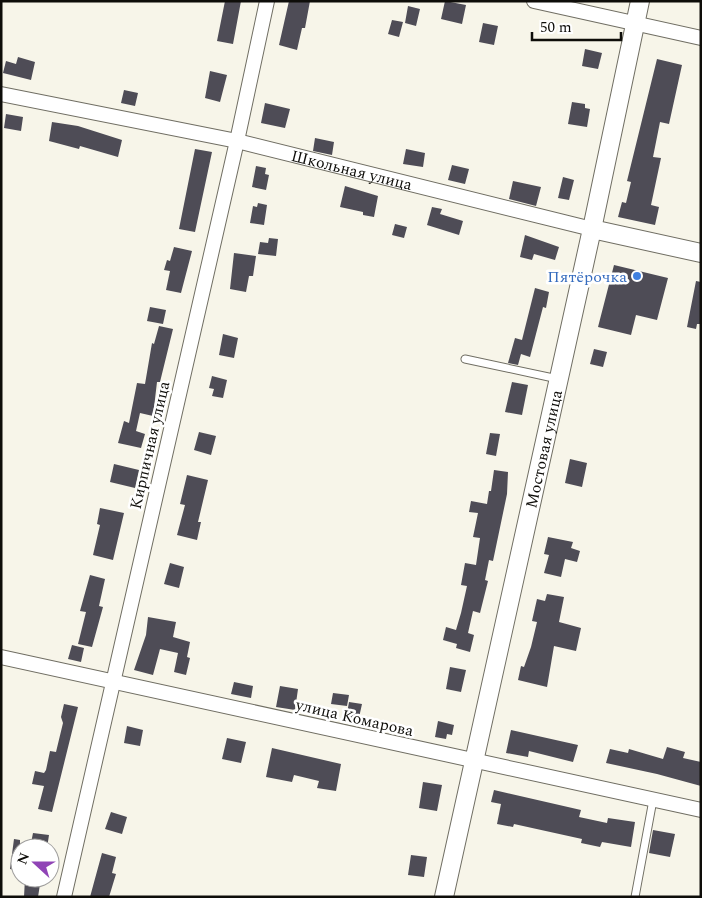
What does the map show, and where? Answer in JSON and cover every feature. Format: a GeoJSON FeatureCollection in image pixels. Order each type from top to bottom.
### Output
{"type":"FeatureCollection","features":[{"type":"Feature","properties":{"kind":"street","name":"Кирпичная улица"},"geometry":{"type":"LineString","coordinates":[[64,897],[112,680],[237,141],[267,1]]}},
{"type":"Feature","properties":{"kind":"street"},"geometry":{"type":"LineString","coordinates":[[534,1],[701,38]]}},
{"type":"Feature","properties":{"kind":"street","name":"Мостовая улица"},"geometry":{"type":"LineString","coordinates":[[444,897],[592,229],[640,1]]}},
{"type":"Feature","properties":{"kind":"street","name":"Школьная улица"},"geometry":{"type":"LineString","coordinates":[[1,94],[237,141],[592,229],[701,253]]}},
{"type":"Feature","properties":{"kind":"street","name":"улица Комарова"},"geometry":{"type":"LineString","coordinates":[[1,657],[701,810]]}},
{"type":"Feature","properties":{"kind":"lane"},"geometry":{"type":"LineString","coordinates":[[465,359],[559,379]]}},
{"type":"Feature","properties":{"kind":"lane"},"geometry":{"type":"LineString","coordinates":[[635,897],[653,800]]}},
{"type":"Feature","properties":{"kind":"building"},"geometry":{"type":"Polygon","coordinates":[[[225,1],[241,1],[233,44],[217,41],[225,1]]]}},
{"type":"Feature","properties":{"kind":"building"},"geometry":{"type":"Polygon","coordinates":[[[289,1],[310,1],[305,28],[302,28],[297,50],[279,45],[289,1]]]}},
{"type":"Feature","properties":{"kind":"building"},"geometry":{"type":"Polygon","coordinates":[[[445,1],[466,5],[462,24],[441,19],[445,1]]]}},
{"type":"Feature","properties":{"kind":"building"},"geometry":{"type":"Polygon","coordinates":[[[408,6],[420,9],[416,26],[405,23],[408,6]]]}},
{"type":"Feature","properties":{"kind":"building"},"geometry":{"type":"Polygon","coordinates":[[[392,20],[403,22],[399,37],[388,34],[392,20]]]}},
{"type":"Feature","properties":{"kind":"building"},"geometry":{"type":"Polygon","coordinates":[[[483,23],[498,26],[494,45],[479,42],[483,23]]]}},
{"type":"Feature","properties":{"kind":"building"},"geometry":{"type":"Polygon","coordinates":[[[585,49],[602,53],[598,69],[582,66],[585,49]]]}},
{"type":"Feature","properties":{"kind":"building"},"geometry":{"type":"Polygon","coordinates":[[[18,57],[35,62],[31,80],[3,73],[6,61],[16,64],[18,57]]]}},
{"type":"Feature","properties":{"kind":"building"},"geometry":{"type":"Polygon","coordinates":[[[657,59],[682,65],[669,124],[660,122],[653,157],[661,158],[651,205],[659,207],[655,225],[618,217],[622,202],[626,203],[631,182],[627,181],[657,59]]]}},
{"type":"Feature","properties":{"kind":"building"},"geometry":{"type":"Polygon","coordinates":[[[210,71],[227,75],[220,102],[205,98],[210,71]]]}},
{"type":"Feature","properties":{"kind":"building"},"geometry":{"type":"Polygon","coordinates":[[[124,90],[138,93],[135,106],[121,103],[124,90]]]}},
{"type":"Feature","properties":{"kind":"building"},"geometry":{"type":"Polygon","coordinates":[[[572,102],[585,104],[585,108],[590,109],[587,127],[568,124],[572,102]]]}},
{"type":"Feature","properties":{"kind":"building"},"geometry":{"type":"Polygon","coordinates":[[[265,103],[290,109],[285,128],[261,123],[265,103]]]}},
{"type":"Feature","properties":{"kind":"building"},"geometry":{"type":"Polygon","coordinates":[[[6,114],[23,117],[21,131],[4,128],[6,114]]]}},
{"type":"Feature","properties":{"kind":"building"},"geometry":{"type":"Polygon","coordinates":[[[52,122],[78,126],[122,140],[118,157],[80,146],[79,149],[49,141],[52,122]]]}},
{"type":"Feature","properties":{"kind":"building"},"geometry":{"type":"Polygon","coordinates":[[[315,138],[334,142],[332,155],[313,151],[315,138]]]}},
{"type":"Feature","properties":{"kind":"building"},"geometry":{"type":"Polygon","coordinates":[[[195,149],[212,152],[195,232],[179,229],[195,149]]]}},
{"type":"Feature","properties":{"kind":"building"},"geometry":{"type":"Polygon","coordinates":[[[406,149],[425,153],[423,167],[403,164],[406,149]]]}},
{"type":"Feature","properties":{"kind":"building"},"geometry":{"type":"Polygon","coordinates":[[[452,165],[469,169],[465,184],[448,180],[452,165]]]}},
{"type":"Feature","properties":{"kind":"building"},"geometry":{"type":"Polygon","coordinates":[[[256,166],[266,168],[265,174],[269,175],[266,190],[252,187],[256,166]]]}},
{"type":"Feature","properties":{"kind":"building"},"geometry":{"type":"Polygon","coordinates":[[[563,177],[574,180],[569,200],[558,198],[563,177]]]}},
{"type":"Feature","properties":{"kind":"building"},"geometry":{"type":"Polygon","coordinates":[[[513,181],[541,187],[536,206],[509,199],[513,181]]]}},
{"type":"Feature","properties":{"kind":"building"},"geometry":{"type":"Polygon","coordinates":[[[345,186],[378,196],[374,217],[363,215],[363,212],[340,207],[345,186]]]}},
{"type":"Feature","properties":{"kind":"building"},"geometry":{"type":"Polygon","coordinates":[[[258,203],[267,205],[264,225],[250,223],[253,206],[257,207],[258,203]]]}},
{"type":"Feature","properties":{"kind":"building"},"geometry":{"type":"Polygon","coordinates":[[[432,207],[442,209],[440,214],[463,221],[459,235],[427,225],[432,207]]]}},
{"type":"Feature","properties":{"kind":"building"},"geometry":{"type":"Polygon","coordinates":[[[395,224],[407,227],[404,238],[392,235],[395,224]]]}},
{"type":"Feature","properties":{"kind":"building"},"geometry":{"type":"Polygon","coordinates":[[[525,235],[559,247],[555,260],[534,254],[532,260],[520,257],[525,235]]]}},
{"type":"Feature","properties":{"kind":"building"},"geometry":{"type":"Polygon","coordinates":[[[269,238],[278,239],[276,256],[258,254],[260,242],[268,243],[269,238]]]}},
{"type":"Feature","properties":{"kind":"building"},"geometry":{"type":"Polygon","coordinates":[[[174,247],[192,251],[181,293],[166,290],[170,271],[164,270],[167,260],[170,261],[174,247]]]}},
{"type":"Feature","properties":{"kind":"building"},"geometry":{"type":"Polygon","coordinates":[[[234,253],[256,256],[253,276],[249,276],[246,292],[230,289],[234,253]]]}},
{"type":"Feature","properties":{"kind":"building"},"geometry":{"type":"Polygon","coordinates":[[[614,265],[668,278],[657,320],[636,315],[631,335],[598,327],[614,265]]]}},
{"type":"Feature","properties":{"kind":"building"},"geometry":{"type":"Polygon","coordinates":[[[696,281],[701,282],[701,324],[697,324],[696,329],[687,327],[696,281]]]}},
{"type":"Feature","properties":{"kind":"building"},"geometry":{"type":"Polygon","coordinates":[[[535,288],[549,292],[546,308],[543,307],[530,357],[521,354],[518,365],[508,363],[515,338],[522,340],[535,288]]]}},
{"type":"Feature","properties":{"kind":"building"},"geometry":{"type":"Polygon","coordinates":[[[150,307],[166,310],[163,324],[147,321],[150,307]]]}},
{"type":"Feature","properties":{"kind":"building"},"geometry":{"type":"Polygon","coordinates":[[[159,326],[173,329],[160,382],[157,382],[153,416],[140,413],[136,431],[145,434],[141,448],[118,443],[124,421],[129,423],[137,383],[145,384],[152,343],[154,344],[159,326]]]}},
{"type":"Feature","properties":{"kind":"building"},"geometry":{"type":"Polygon","coordinates":[[[223,334],[238,338],[234,358],[219,355],[223,334]]]}},
{"type":"Feature","properties":{"kind":"building"},"geometry":{"type":"Polygon","coordinates":[[[594,349],[607,352],[603,367],[590,364],[594,349]]]}},
{"type":"Feature","properties":{"kind":"building"},"geometry":{"type":"Polygon","coordinates":[[[212,376],[227,380],[223,398],[212,396],[214,389],[209,388],[212,376]]]}},
{"type":"Feature","properties":{"kind":"building"},"geometry":{"type":"Polygon","coordinates":[[[512,382],[528,385],[522,415],[505,412],[512,382]]]}},
{"type":"Feature","properties":{"kind":"building"},"geometry":{"type":"Polygon","coordinates":[[[199,432],[216,436],[211,455],[194,450],[199,432]]]}},
{"type":"Feature","properties":{"kind":"building"},"geometry":{"type":"Polygon","coordinates":[[[490,433],[500,434],[496,456],[486,454],[490,433]]]}},
{"type":"Feature","properties":{"kind":"building"},"geometry":{"type":"Polygon","coordinates":[[[570,459],[587,463],[582,487],[565,483],[570,459]]]}},
{"type":"Feature","properties":{"kind":"building"},"geometry":{"type":"Polygon","coordinates":[[[114,464],[139,470],[135,488],[110,482],[114,464]]]}},
{"type":"Feature","properties":{"kind":"building"},"geometry":{"type":"Polygon","coordinates":[[[494,470],[508,472],[507,494],[493,561],[489,560],[485,580],[488,581],[480,613],[473,611],[468,633],[474,635],[470,652],[456,648],[457,644],[443,640],[446,627],[456,630],[461,613],[467,586],[461,585],[465,563],[476,565],[480,538],[473,537],[478,513],[469,512],[471,501],[487,504],[494,470]]]}},
{"type":"Feature","properties":{"kind":"building"},"geometry":{"type":"Polygon","coordinates":[[[187,475],[208,480],[198,522],[201,522],[197,540],[177,535],[185,505],[180,504],[187,475]]]}},
{"type":"Feature","properties":{"kind":"building"},"geometry":{"type":"Polygon","coordinates":[[[100,508],[124,513],[113,560],[93,555],[100,525],[97,524],[100,508]]]}},
{"type":"Feature","properties":{"kind":"building"},"geometry":{"type":"Polygon","coordinates":[[[548,537],[573,542],[571,548],[580,551],[577,562],[565,559],[561,577],[544,573],[549,555],[544,554],[548,537]]]}},
{"type":"Feature","properties":{"kind":"building"},"geometry":{"type":"Polygon","coordinates":[[[170,563],[184,567],[179,588],[164,584],[170,563]]]}},
{"type":"Feature","properties":{"kind":"building"},"geometry":{"type":"Polygon","coordinates":[[[90,575],[105,579],[99,606],[103,607],[92,647],[78,644],[86,612],[80,611],[90,575]]]}},
{"type":"Feature","properties":{"kind":"building"},"geometry":{"type":"Polygon","coordinates":[[[547,594],[564,597],[559,622],[581,628],[576,651],[554,646],[547,687],[518,680],[521,666],[524,667],[531,647],[537,622],[532,621],[537,599],[545,601],[547,594]]]}},
{"type":"Feature","properties":{"kind":"building"},"geometry":{"type":"Polygon","coordinates":[[[148,617],[176,622],[173,637],[190,642],[187,657],[190,658],[186,675],[174,672],[178,653],[160,649],[153,675],[134,670],[146,635],[148,617]]]}},
{"type":"Feature","properties":{"kind":"building"},"geometry":{"type":"Polygon","coordinates":[[[72,645],[84,648],[81,662],[68,659],[72,645]]]}},
{"type":"Feature","properties":{"kind":"building"},"geometry":{"type":"Polygon","coordinates":[[[450,667],[466,670],[461,692],[446,689],[450,667]]]}},
{"type":"Feature","properties":{"kind":"building"},"geometry":{"type":"Polygon","coordinates":[[[234,682],[253,686],[251,698],[231,694],[234,682]]]}},
{"type":"Feature","properties":{"kind":"building"},"geometry":{"type":"Polygon","coordinates":[[[280,686],[298,689],[295,710],[276,707],[280,686]]]}},
{"type":"Feature","properties":{"kind":"building"},"geometry":{"type":"Polygon","coordinates":[[[333,693],[349,695],[347,706],[331,704],[333,693]]]}},
{"type":"Feature","properties":{"kind":"building"},"geometry":{"type":"Polygon","coordinates":[[[349,702],[362,704],[358,722],[346,719],[349,702]]]}},
{"type":"Feature","properties":{"kind":"building"},"geometry":{"type":"Polygon","coordinates":[[[64,704],[78,707],[52,812],[38,809],[44,786],[32,784],[35,771],[44,773],[46,770],[50,751],[56,752],[63,723],[61,717],[64,704]]]}},
{"type":"Feature","properties":{"kind":"building"},"geometry":{"type":"Polygon","coordinates":[[[438,721],[454,725],[452,735],[447,734],[446,739],[435,737],[438,721]]]}},
{"type":"Feature","properties":{"kind":"building"},"geometry":{"type":"Polygon","coordinates":[[[127,726],[143,730],[140,746],[124,743],[127,726]]]}},
{"type":"Feature","properties":{"kind":"building"},"geometry":{"type":"Polygon","coordinates":[[[511,730],[578,745],[573,762],[529,751],[528,757],[506,753],[511,730]]]}},
{"type":"Feature","properties":{"kind":"building"},"geometry":{"type":"Polygon","coordinates":[[[227,738],[246,742],[241,763],[222,759],[227,738]]]}},
{"type":"Feature","properties":{"kind":"building"},"geometry":{"type":"Polygon","coordinates":[[[667,747],[685,752],[683,758],[701,762],[701,786],[606,763],[610,749],[628,753],[629,749],[663,759],[667,747]]]}},
{"type":"Feature","properties":{"kind":"building"},"geometry":{"type":"Polygon","coordinates":[[[272,748],[341,764],[336,791],[317,788],[319,781],[294,775],[292,782],[266,777],[272,748]]]}},
{"type":"Feature","properties":{"kind":"building"},"geometry":{"type":"Polygon","coordinates":[[[423,782],[442,785],[437,811],[419,808],[423,782]]]}},
{"type":"Feature","properties":{"kind":"building"},"geometry":{"type":"Polygon","coordinates":[[[494,790],[581,810],[579,817],[607,823],[608,818],[635,822],[631,847],[602,842],[600,847],[581,843],[582,839],[514,824],[513,827],[497,824],[501,804],[491,802],[494,790]]]}},
{"type":"Feature","properties":{"kind":"building"},"geometry":{"type":"Polygon","coordinates":[[[111,812],[127,817],[122,834],[105,829],[111,812]]]}},
{"type":"Feature","properties":{"kind":"building"},"geometry":{"type":"Polygon","coordinates":[[[653,830],[675,834],[670,857],[649,853],[653,830]]]}},
{"type":"Feature","properties":{"kind":"building"},"geometry":{"type":"Polygon","coordinates":[[[33,833],[49,835],[49,838],[32,838],[33,833]]]}},
{"type":"Feature","properties":{"kind":"building"},"geometry":{"type":"Polygon","coordinates":[[[102,853],[116,857],[112,873],[116,874],[109,897],[90,897],[102,853]]]}},
{"type":"Feature","properties":{"kind":"building"},"geometry":{"type":"Polygon","coordinates":[[[411,855],[427,857],[424,877],[408,875],[411,855]]]}},
{"type":"Feature","properties":{"kind":"building"},"geometry":{"type":"Polygon","coordinates":[[[24,888],[39,888],[38,897],[24,897],[24,888]]]}},
{"type":"Feature","properties":{"kind":"place","name":"Пятёрочка"},"geometry":{"type":"Point","coordinates":[637,276]}}]}
